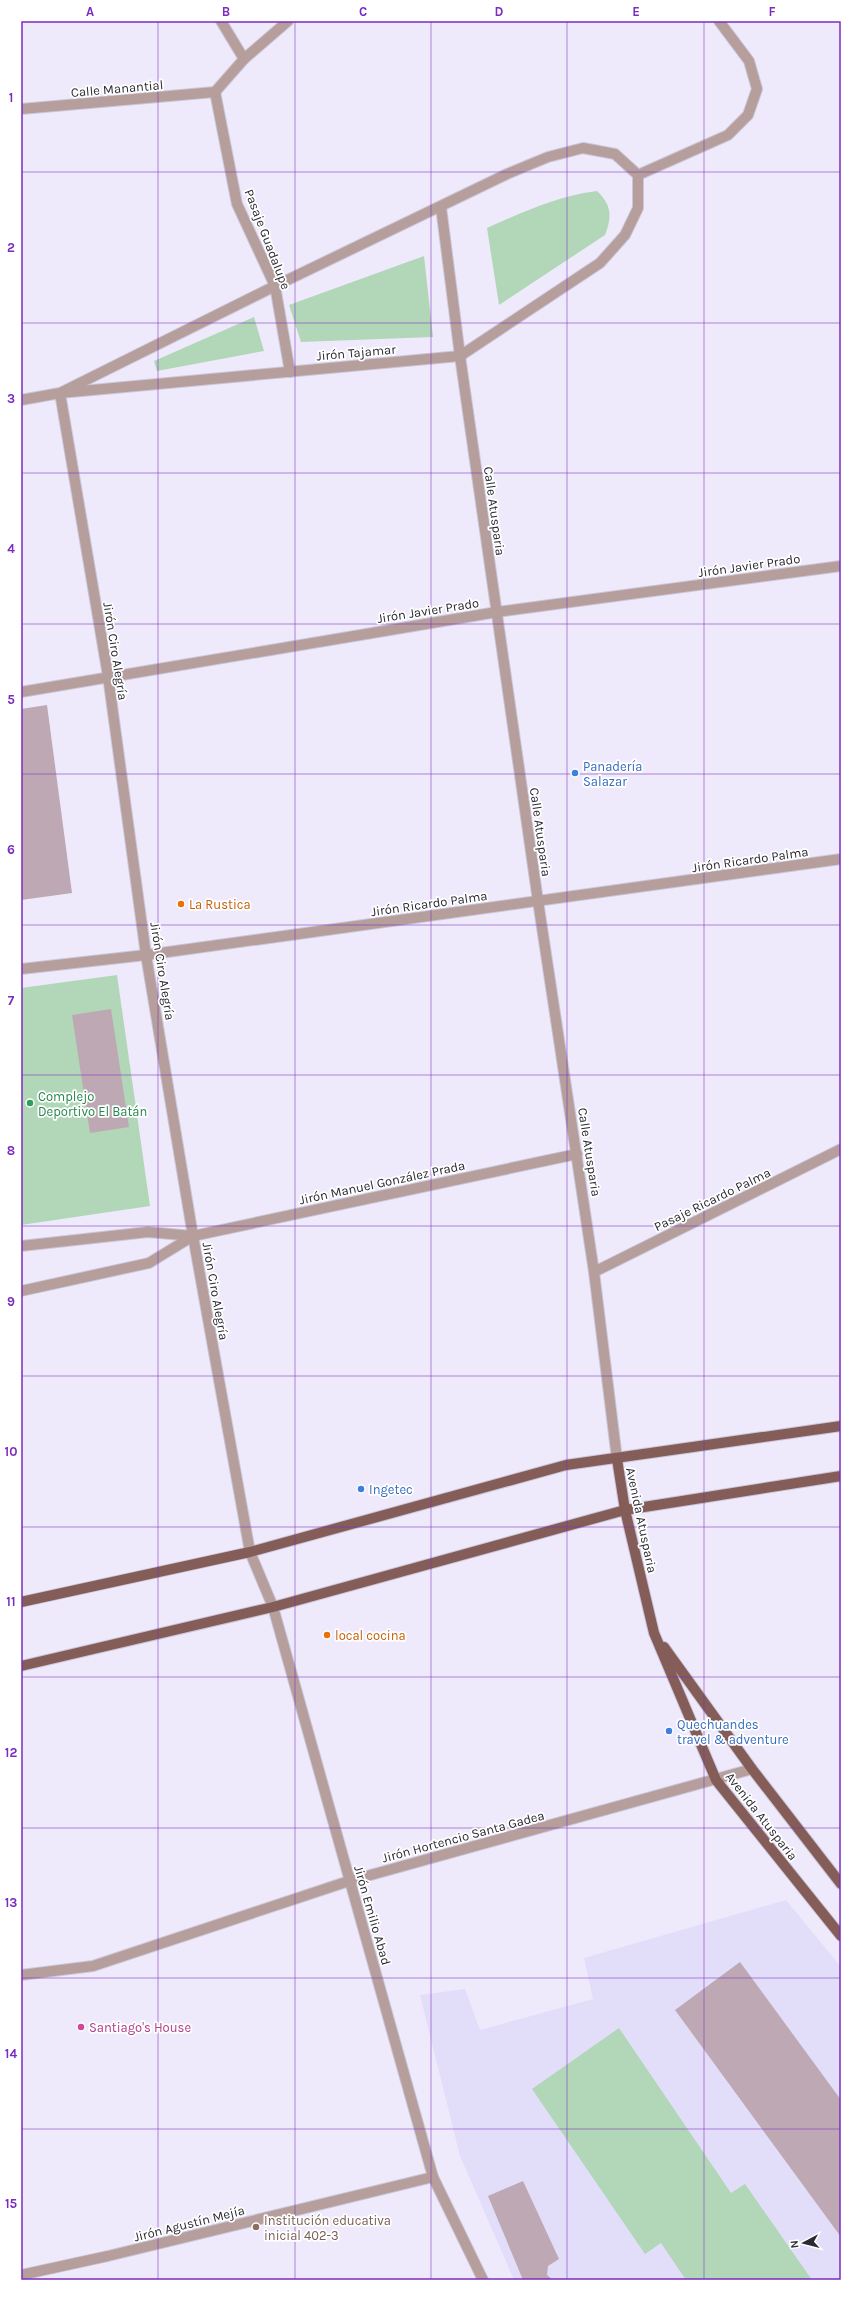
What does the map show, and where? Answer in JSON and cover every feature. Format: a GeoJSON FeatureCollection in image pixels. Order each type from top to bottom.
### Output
{"type":"FeatureCollection","features":[{"type":"Feature","properties":{"kind":"main road"},"geometry":{"type":"LineString","coordinates":[[21,1602],[250,1552],[566,1466],[841,1426]]}},
{"type":"Feature","properties":{"kind":"main road","name":"Avenida Atusparia"},"geometry":{"type":"LineString","coordinates":[[617,1459],[626,1510],[654,1633],[716,1780],[841,1936]]}},
{"type":"Feature","properties":{"kind":"main road"},"geometry":{"type":"LineString","coordinates":[[21,1666],[273,1606],[626,1510],[841,1476]]}},
{"type":"Feature","properties":{"kind":"main road","name":"Avenida Atusparia"},"geometry":{"type":"LineString","coordinates":[[654,1633],[752,1769],[841,1884]]}},
{"type":"Feature","properties":{"kind":"street"},"geometry":{"type":"LineString","coordinates":[[221,21],[244,59]]}},
{"type":"Feature","properties":{"kind":"street"},"geometry":{"type":"LineString","coordinates":[[215,92],[244,59],[288,21]]}},
{"type":"Feature","properties":{"kind":"street"},"geometry":{"type":"LineString","coordinates":[[60,393],[275,286],[541,160],[583,148],[615,154],[638,175],[728,135],[748,115],[757,89],[749,61],[719,21]]}},
{"type":"Feature","properties":{"kind":"street","name":"Calle Manantial"},"geometry":{"type":"LineString","coordinates":[[21,109],[215,92]]}},
{"type":"Feature","properties":{"kind":"street","name":"Pasaje Guadalupe"},"geometry":{"type":"LineString","coordinates":[[215,92],[237,204],[275,286],[290,372]]}},
{"type":"Feature","properties":{"kind":"street","name":"Jirón Tajamar"},"geometry":{"type":"LineString","coordinates":[[21,400],[60,393],[460,356],[600,263],[625,235],[638,208],[638,175]]}},
{"type":"Feature","properties":{"kind":"street","name":"Calle Atusparia"},"geometry":{"type":"LineString","coordinates":[[441,207],[460,356],[538,901],[594,1272],[617,1459]]}},
{"type":"Feature","properties":{"kind":"street","name":"Jirón Ciro Alegría"},"geometry":{"type":"LineString","coordinates":[[60,393],[108,676],[146,955],[193,1236],[250,1552]]}},
{"type":"Feature","properties":{"kind":"street","name":"Jirón Javier Prado"},"geometry":{"type":"LineString","coordinates":[[21,692],[108,676],[497,612],[841,566]]}},
{"type":"Feature","properties":{"kind":"street","name":"Jirón Ricardo Palma"},"geometry":{"type":"LineString","coordinates":[[21,969],[146,955],[841,859]]}},
{"type":"Feature","properties":{"kind":"street","name":"Pasaje Ricardo Palma"},"geometry":{"type":"LineString","coordinates":[[594,1272],[841,1149]]}},
{"type":"Feature","properties":{"kind":"street","name":"Jirón Manuel González Prada"},"geometry":{"type":"LineString","coordinates":[[21,1246],[148,1232],[193,1236],[577,1154]]}},
{"type":"Feature","properties":{"kind":"street","name":"Jirón Manuel González Prada"},"geometry":{"type":"LineString","coordinates":[[21,1290],[149,1263],[193,1236]]}},
{"type":"Feature","properties":{"kind":"street","name":"Jirón Emilio Abad"},"geometry":{"type":"LineString","coordinates":[[250,1552],[273,1606],[433,2176],[483,2280]]}},
{"type":"Feature","properties":{"kind":"street","name":"Jirón Hortencio Santa Gadea"},"geometry":{"type":"LineString","coordinates":[[21,1975],[93,1966],[349,1881],[752,1769]]}},
{"type":"Feature","properties":{"kind":"street","name":"Jirón Agustín Mejía"},"geometry":{"type":"LineString","coordinates":[[21,2275],[108,2256],[433,2176]]}},
{"type":"Feature","properties":{"kind":"shaded area"},"geometry":{"type":"Polygon","coordinates":[[[786,1900],[841,1967],[841,2280],[514,2280],[460,2156],[420,1995],[465,1989],[480,2030],[593,1999],[584,1958],[786,1900]]]}},
{"type":"Feature","properties":{"kind":"green space"},"geometry":{"type":"Polygon","coordinates":[[[597,191],[606,201],[610,217],[605,235],[499,305],[487,228],[554,201],[582,193],[597,191]]]}},
{"type":"Feature","properties":{"kind":"green space"},"geometry":{"type":"Polygon","coordinates":[[[424,256],[433,337],[301,342],[289,305],[424,256]]]}},
{"type":"Feature","properties":{"kind":"green space"},"geometry":{"type":"Polygon","coordinates":[[[254,317],[264,351],[157,371],[154,361],[254,317]]]}},
{"type":"Feature","properties":{"kind":"green space"},"geometry":{"type":"Polygon","coordinates":[[[117,975],[150,1206],[21,1225],[21,988],[117,975]]]}},
{"type":"Feature","properties":{"kind":"green space"},"geometry":{"type":"Polygon","coordinates":[[[619,2028],[731,2193],[745,2184],[812,2280],[686,2280],[661,2243],[645,2254],[532,2089],[619,2028]]]}},
{"type":"Feature","properties":{"kind":"building"},"geometry":{"type":"Polygon","coordinates":[[[47,705],[72,893],[21,900],[21,709],[47,705]]]}},
{"type":"Feature","properties":{"kind":"building"},"geometry":{"type":"Polygon","coordinates":[[[111,1009],[129,1127],[90,1133],[72,1015],[111,1009]]]}},
{"type":"Feature","properties":{"kind":"building"},"geometry":{"type":"Polygon","coordinates":[[[740,1962],[841,2100],[841,2237],[675,2010],[740,1962]]]}},
{"type":"Feature","properties":{"kind":"building"},"geometry":{"type":"Polygon","coordinates":[[[523,2181],[559,2259],[548,2266],[547,2275],[553,2280],[523,2280],[488,2196],[523,2181]]]}},
{"type":"Feature","properties":{"kind":"place","name":"Panadería Salazar"},"geometry":{"type":"Point","coordinates":[575,773]}},
{"type":"Feature","properties":{"kind":"place","name":"La Rustica"},"geometry":{"type":"Point","coordinates":[181,904]}},
{"type":"Feature","properties":{"kind":"place","name":"Complejo Deportivo El Batán"},"geometry":{"type":"Point","coordinates":[30,1103]}},
{"type":"Feature","properties":{"kind":"place","name":"Ingetec"},"geometry":{"type":"Point","coordinates":[361,1489]}},
{"type":"Feature","properties":{"kind":"place","name":"local cocina"},"geometry":{"type":"Point","coordinates":[327,1635]}},
{"type":"Feature","properties":{"kind":"place","name":"Quechuandes travel & adventure"},"geometry":{"type":"Point","coordinates":[669,1731]}},
{"type":"Feature","properties":{"kind":"place","name":"Santiago's House"},"geometry":{"type":"Point","coordinates":[81,2027]}},
{"type":"Feature","properties":{"kind":"place","name":"Institución educativa inicial 402-3"},"geometry":{"type":"Point","coordinates":[256,2227]}}]}
